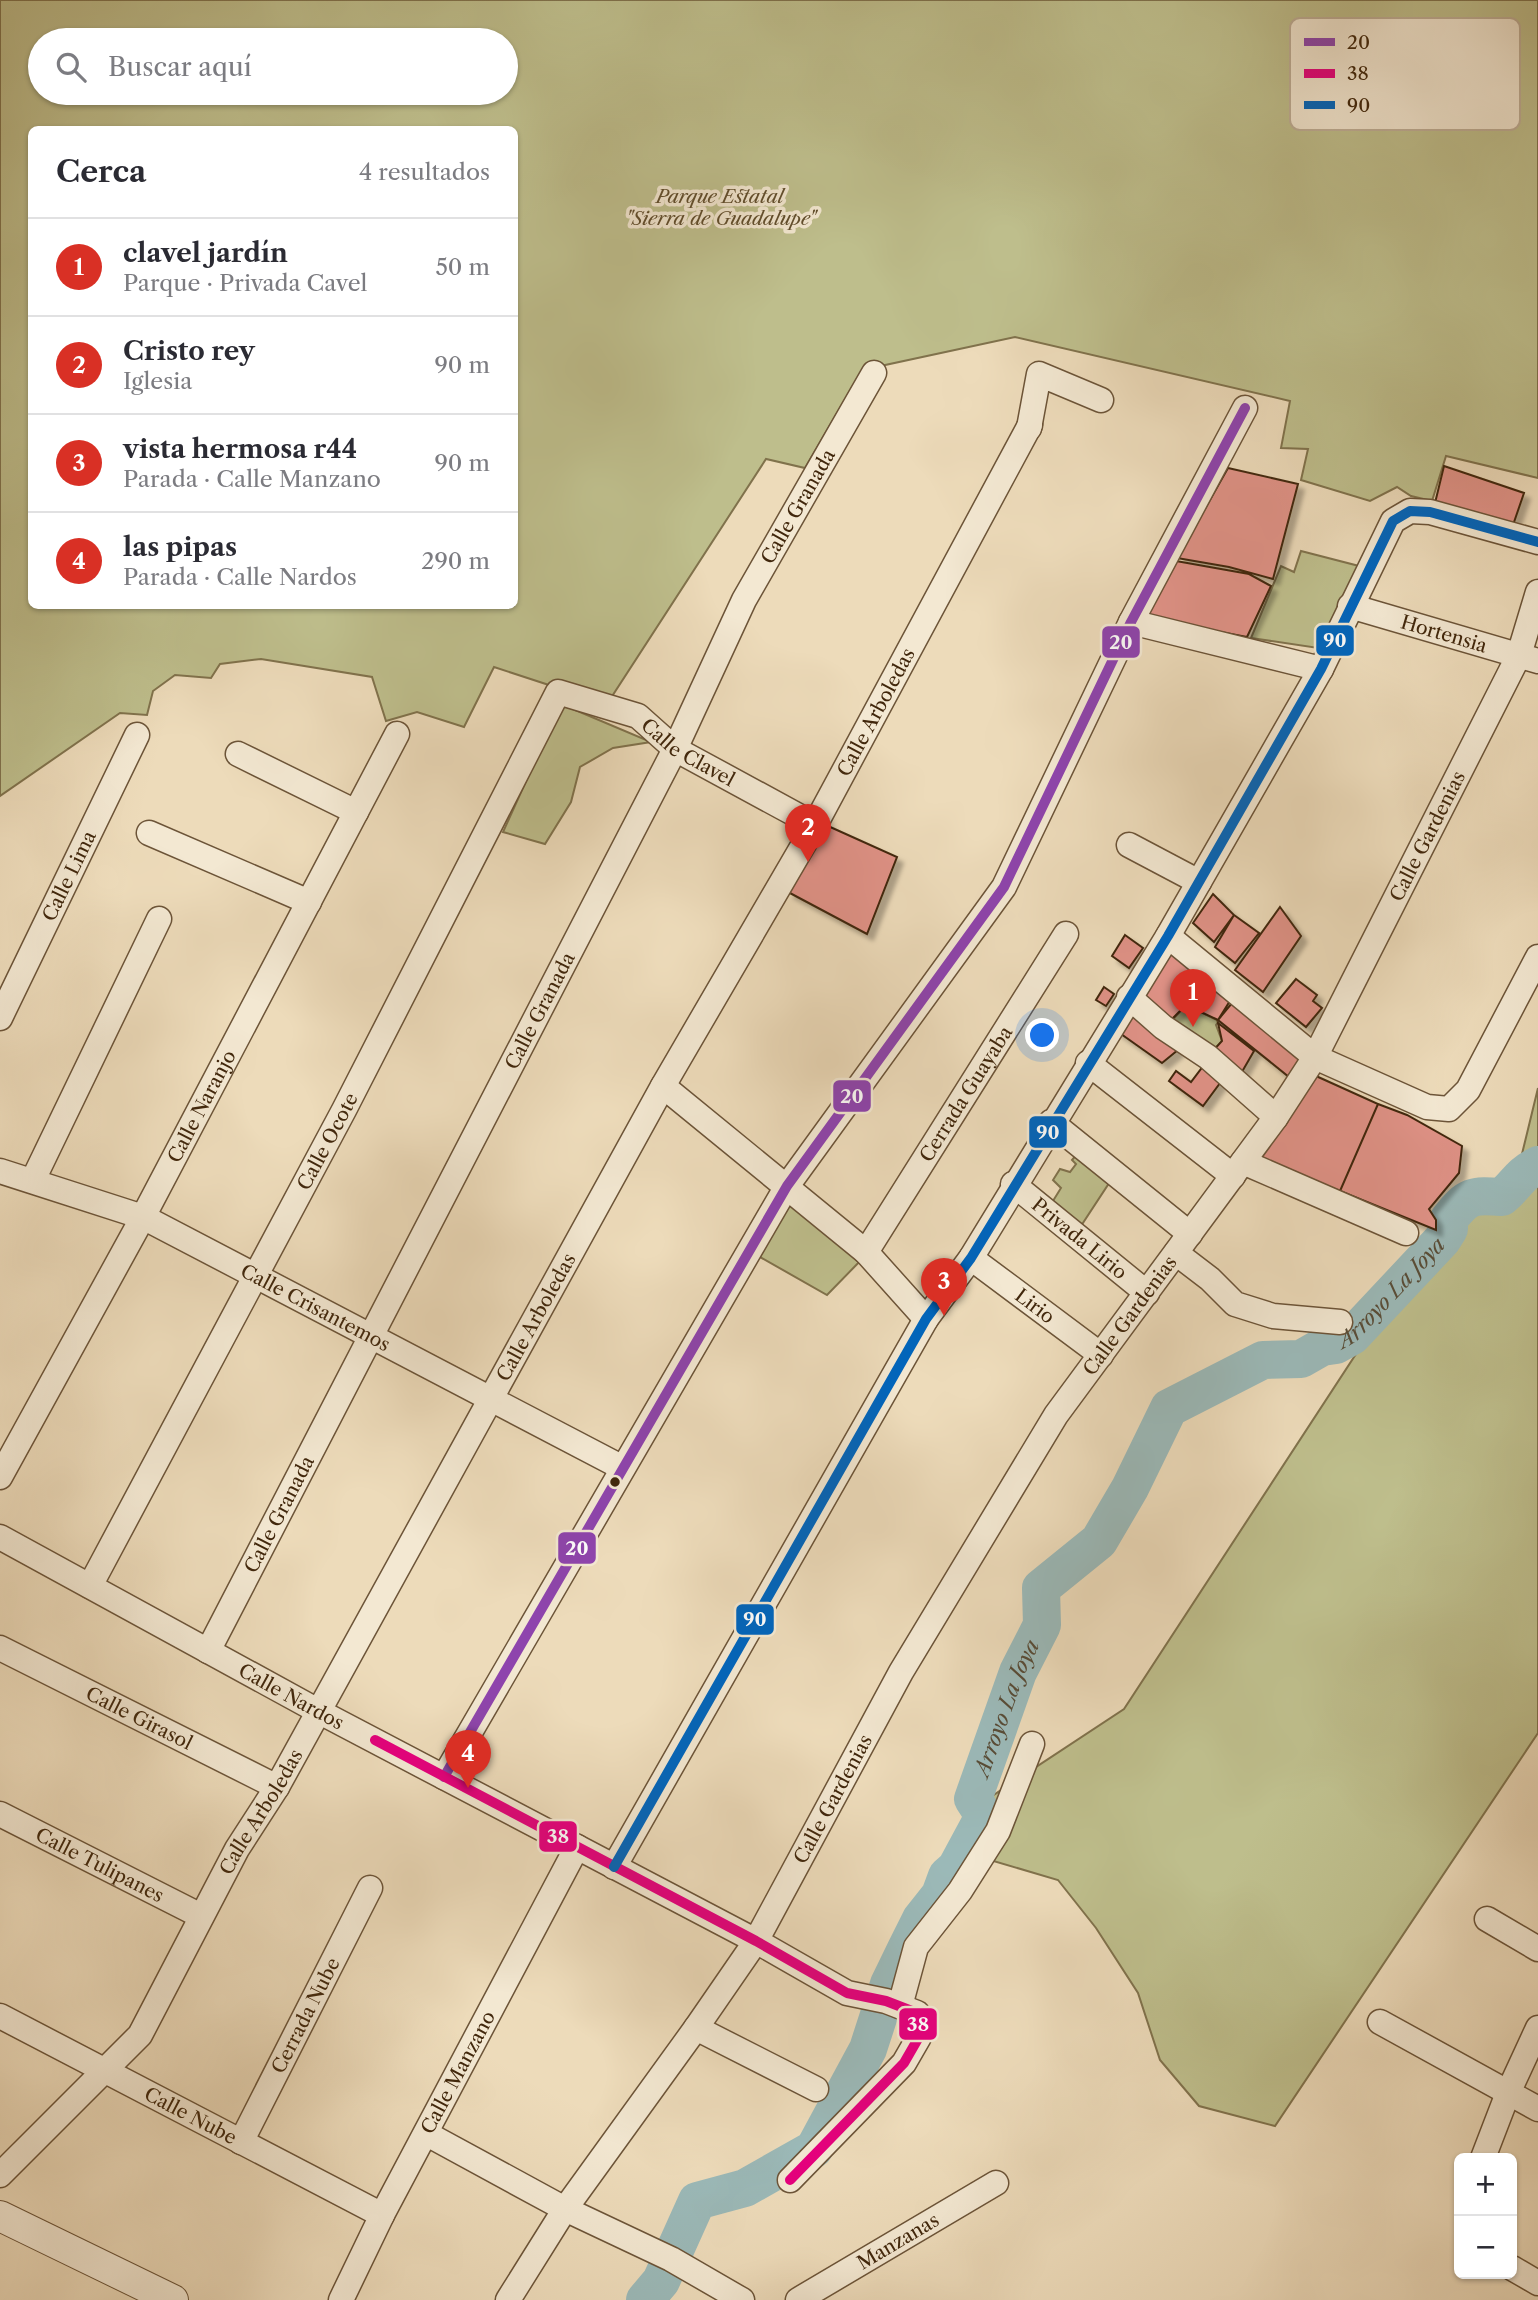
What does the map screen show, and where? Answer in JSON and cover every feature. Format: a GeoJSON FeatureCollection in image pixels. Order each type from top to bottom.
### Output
{"type":"FeatureCollection","features":[{"type":"Feature","properties":{"kind":"street","name":"Calle Granada"},"geometry":{"type":"LineString","coordinates":[[208,1651],[675,749],[744,600],[874,373]]}},
{"type":"Feature","properties":{"kind":"street","name":"Calle Arboledas"},"geometry":{"type":"LineString","coordinates":[[0,2175],[140,2035],[237,1849],[277,1787],[663,1086],[815,825],[1030,427],[1039,374],[1101,400]]}},
{"type":"Feature","properties":{"kind":"street"},"geometry":{"type":"LineString","coordinates":[[444,1777],[621,1467],[787,1186],[1004,887],[1131,622],[1245,408]]}},
{"type":"Feature","properties":{"kind":"street"},"geometry":{"type":"LineString","coordinates":[[614,1867],[926,1319],[971,1258],[1013,1184],[1168,936],[1321,668],[1393,521],[1410,511],[1430,512],[1538,542]]}},
{"type":"Feature","properties":{"kind":"street","name":"Calle Gardenias"},"geometry":{"type":"LineString","coordinates":[[508,2300],[565,2208],[756,1941],[901,1672],[1056,1415],[1276,1118],[1315,1057],[1529,658],[1538,592]]}},
{"type":"Feature","properties":{"kind":"street","name":"Hortensia"},"geometry":{"type":"LineString","coordinates":[[1350,606],[1529,658]]}},
{"type":"Feature","properties":{"kind":"street"},"geometry":{"type":"LineString","coordinates":[[1131,622],[1321,668]]}},
{"type":"Feature","properties":{"kind":"street","name":"Calle Clavel"},"geometry":{"type":"LineString","coordinates":[[558,692],[638,716],[675,749],[815,825]]}},
{"type":"Feature","properties":{"kind":"street","name":"Calle Ocote"},"geometry":{"type":"LineString","coordinates":[[90,1586],[344,1111],[558,692]]}},
{"type":"Feature","properties":{"kind":"street","name":"Calle Naranjo"},"geometry":{"type":"LineString","coordinates":[[0,1477],[143,1217],[397,734]]}},
{"type":"Feature","properties":{"kind":"street","name":"Calle Lima"},"geometry":{"type":"LineString","coordinates":[[0,1018],[137,735]]}},
{"type":"Feature","properties":{"kind":"street"},"geometry":{"type":"LineString","coordinates":[[238,754],[356,812]]}},
{"type":"Feature","properties":{"kind":"street"},"geometry":{"type":"LineString","coordinates":[[149,833],[309,902]]}},
{"type":"Feature","properties":{"kind":"street"},"geometry":{"type":"LineString","coordinates":[[1129,845],[1199,882]]}},
{"type":"Feature","properties":{"kind":"street"},"geometry":{"type":"LineString","coordinates":[[33,1180],[159,919]]}},
{"type":"Feature","properties":{"kind":"street","name":"Cerrada Guayaba"},"geometry":{"type":"LineString","coordinates":[[866,1252],[1066,934]]}},
{"type":"Feature","properties":{"kind":"street"},"geometry":{"type":"LineString","coordinates":[[1168,936],[1315,1057],[1427,1107],[1449,1109],[1468,1090],[1536,967]]}},
{"type":"Feature","properties":{"kind":"street"},"geometry":{"type":"LineString","coordinates":[[1129,997],[1163,1027],[1208,1057],[1276,1118]]}},
{"type":"Feature","properties":{"kind":"street"},"geometry":{"type":"LineString","coordinates":[[1088,1063],[1238,1169],[1406,1233]]}},
{"type":"Feature","properties":{"kind":"street"},"geometry":{"type":"LineString","coordinates":[[663,1086],[866,1252],[926,1319]]}},
{"type":"Feature","properties":{"kind":"street"},"geometry":{"type":"LineString","coordinates":[[1051,1122],[1183,1244],[1210,1279],[1235,1304],[1273,1316],[1340,1322]]}},
{"type":"Feature","properties":{"kind":"street","name":"Calle Crisantemos"},"geometry":{"type":"LineString","coordinates":[[0,1171],[143,1217],[621,1467]]}},
{"type":"Feature","properties":{"kind":"street","name":"Privada Lirio"},"geometry":{"type":"LineString","coordinates":[[1013,1184],[1147,1293]]}},
{"type":"Feature","properties":{"kind":"street","name":"Lirio"},"geometry":{"type":"LineString","coordinates":[[971,1258],[1101,1355]]}},
{"type":"Feature","properties":{"kind":"street","name":"Calle Nardos"},"geometry":{"type":"LineString","coordinates":[[0,1537],[318,1711],[756,1941],[846,1993],[893,2003]]}},
{"type":"Feature","properties":{"kind":"street","name":"Calle Girasol"},"geometry":{"type":"LineString","coordinates":[[0,1648],[277,1787]]}},
{"type":"Feature","properties":{"kind":"street"},"geometry":{"type":"LineString","coordinates":[[790,2180],[904,2063],[919,2036],[917,2013],[893,2003],[916,1947],[960,1891],[998,1831],[1032,1744]]}},
{"type":"Feature","properties":{"kind":"street","name":"Calle Tulipanes"},"geometry":{"type":"LineString","coordinates":[[0,1814],[201,1916]]}},
{"type":"Feature","properties":{"kind":"street","name":"Calle Manzano"},"geometry":{"type":"LineString","coordinates":[[341,2300],[382,2215],[578,1847]]}},
{"type":"Feature","properties":{"kind":"street","name":"Cerrada Nube"},"geometry":{"type":"LineString","coordinates":[[241,2142],[370,1888]]}},
{"type":"Feature","properties":{"kind":"street"},"geometry":{"type":"LineString","coordinates":[[1487,1919],[1538,1949]]}},
{"type":"Feature","properties":{"kind":"street","name":"Calle Nube"},"geometry":{"type":"LineString","coordinates":[[0,2016],[382,2215]]}},
{"type":"Feature","properties":{"kind":"street"},"geometry":{"type":"LineString","coordinates":[[1380,2022],[1538,2109]]}},
{"type":"Feature","properties":{"kind":"street"},"geometry":{"type":"LineString","coordinates":[[696,2028],[816,2089]]}},
{"type":"Feature","properties":{"kind":"street"},"geometry":{"type":"LineString","coordinates":[[1485,2153],[1508,2092],[1538,2028]]}},
{"type":"Feature","properties":{"kind":"street"},"geometry":{"type":"LineString","coordinates":[[427,2134],[565,2208],[671,2259],[742,2300]]}},
{"type":"Feature","properties":{"kind":"street","name":"Manzanas"},"geometry":{"type":"LineString","coordinates":[[798,2300],[996,2183]]}},
{"type":"Feature","properties":{"kind":"street"},"geometry":{"type":"LineString","coordinates":[[0,2216],[173,2300]]}},
{"type":"Feature","properties":{"kind":"street"},"geometry":{"type":"LineString","coordinates":[[1517,2271],[1538,2283]]}},
{"type":"Feature","properties":{"kind":"green space","name":"Parque Estatal \"Sierra de Guadalupe\""},"geometry":{"type":"Polygon","coordinates":[[[0,0],[1538,0],[1538,478],[1446,456],[1432,501],[1411,496],[1397,487],[1370,501],[1301,480],[1308,449],[1281,448],[1290,401],[1015,337],[876,367],[853,386],[805,468],[766,459],[607,704],[494,667],[464,727],[417,712],[386,721],[372,677],[261,659],[220,664],[211,678],[175,675],[153,691],[147,715],[120,713],[0,796],[0,0]]]}},
{"type":"Feature","properties":{"kind":"green space"},"geometry":{"type":"Polygon","coordinates":[[[1301,551],[1359,566],[1318,648],[1251,638],[1281,566],[1294,572],[1301,551]]]}},
{"type":"Feature","properties":{"kind":"green space"},"geometry":{"type":"Polygon","coordinates":[[[561,704],[651,742],[613,748],[580,767],[571,802],[545,844],[503,832],[561,704]]]}},
{"type":"Feature","properties":{"kind":"green space"},"geometry":{"type":"Polygon","coordinates":[[[1186,1005],[1219,1021],[1216,1025],[1222,1041],[1212,1052],[1167,1026],[1186,1005]]]}},
{"type":"Feature","properties":{"kind":"green space"},"geometry":{"type":"Polygon","coordinates":[[[1538,1088],[1538,1733],[1275,2126],[1199,2106],[1160,2060],[1138,1993],[1096,1928],[1058,1880],[963,1852],[977,1806],[1124,1709],[1358,1351],[1385,1324],[1521,1158],[1538,1088]]]}},
{"type":"Feature","properties":{"kind":"green space"},"geometry":{"type":"Polygon","coordinates":[[[1077,1154],[1115,1174],[1077,1232],[1048,1209],[1061,1188],[1053,1180],[1060,1169],[1070,1172],[1076,1164],[1072,1160],[1077,1154]]]}},
{"type":"Feature","properties":{"kind":"green space"},"geometry":{"type":"Polygon","coordinates":[[[791,1198],[865,1256],[827,1295],[760,1257],[791,1198]]]}},
{"type":"Feature","properties":{"kind":"building"},"geometry":{"type":"Polygon","coordinates":[[[1444,466],[1524,493],[1513,525],[1435,503],[1444,466]]]}},
{"type":"Feature","properties":{"kind":"building"},"geometry":{"type":"Polygon","coordinates":[[[1228,468],[1298,484],[1273,579],[1229,567],[1177,558],[1228,468]]]}},
{"type":"Feature","properties":{"kind":"building"},"geometry":{"type":"Polygon","coordinates":[[[1176,561],[1249,574],[1271,586],[1247,637],[1142,617],[1176,561]]]}},
{"type":"Feature","properties":{"kind":"building"},"geometry":{"type":"Polygon","coordinates":[[[828,826],[897,857],[867,934],[788,892],[828,826]]]}},
{"type":"Feature","properties":{"kind":"building"},"geometry":{"type":"Polygon","coordinates":[[[1213,894],[1234,915],[1214,942],[1193,923],[1213,894]]]}},
{"type":"Feature","properties":{"kind":"building"},"geometry":{"type":"Polygon","coordinates":[[[1280,907],[1301,936],[1263,992],[1235,970],[1280,907]]]}},
{"type":"Feature","properties":{"kind":"building"},"geometry":{"type":"Polygon","coordinates":[[[1234,915],[1259,933],[1235,963],[1215,947],[1234,915]]]}},
{"type":"Feature","properties":{"kind":"building"},"geometry":{"type":"Polygon","coordinates":[[[1125,935],[1143,948],[1129,968],[1112,956],[1125,935]]]}},
{"type":"Feature","properties":{"kind":"building"},"geometry":{"type":"Polygon","coordinates":[[[1170,944],[1233,996],[1218,1020],[1186,1005],[1165,1026],[1132,994],[1170,944]]]}},
{"type":"Feature","properties":{"kind":"building"},"geometry":{"type":"Polygon","coordinates":[[[1296,979],[1317,995],[1313,1001],[1322,1008],[1306,1027],[1276,1003],[1296,979]]]}},
{"type":"Feature","properties":{"kind":"building"},"geometry":{"type":"Polygon","coordinates":[[[1104,987],[1114,994],[1106,1006],[1096,1000],[1104,987]]]}},
{"type":"Feature","properties":{"kind":"building"},"geometry":{"type":"Polygon","coordinates":[[[1237,997],[1305,1058],[1289,1077],[1218,1020],[1237,997]]]}},
{"type":"Feature","properties":{"kind":"building"},"geometry":{"type":"Polygon","coordinates":[[[1130,1003],[1184,1045],[1162,1063],[1114,1029],[1130,1003]]]}},
{"type":"Feature","properties":{"kind":"building"},"geometry":{"type":"Polygon","coordinates":[[[1218,1023],[1254,1051],[1239,1077],[1211,1053],[1222,1041],[1218,1023]]]}},
{"type":"Feature","properties":{"kind":"building"},"geometry":{"type":"Polygon","coordinates":[[[1204,1065],[1223,1079],[1203,1106],[1169,1081],[1176,1071],[1191,1082],[1204,1065]]]}},
{"type":"Feature","properties":{"kind":"building"},"geometry":{"type":"Polygon","coordinates":[[[1316,1076],[1378,1104],[1340,1191],[1259,1159],[1316,1076]]]}},
{"type":"Feature","properties":{"kind":"building"},"geometry":{"type":"Polygon","coordinates":[[[1378,1104],[1407,1115],[1462,1146],[1459,1173],[1429,1209],[1436,1220],[1436,1230],[1340,1191],[1378,1104]]]}},
{"type":"Feature","properties":{"kind":"waterway","name":"Arroyo La Joya"},"geometry":{"type":"LineString","coordinates":[[645,2300],[661,2281],[697,2201],[745,2188],[814,2149],[868,2049],[889,1984],[921,1919],[940,1895],[947,1876],[956,1868],[984,1816],[973,1799],[1018,1672],[1042,1625],[1041,1588],[1099,1541],[1130,1488],[1169,1408],[1263,1360],[1301,1359],[1322,1347],[1336,1345],[1352,1336],[1442,1240],[1449,1229],[1449,1219],[1461,1205],[1471,1198],[1502,1197],[1522,1176],[1538,1165]]}},
{"type":"Feature","properties":{"kind":"transit line","name":"20"},"geometry":{"type":"LineString","coordinates":[[444,1777],[787,1186],[1004,887],[1131,622],[1245,408]]}},
{"type":"Feature","properties":{"kind":"transit line","name":"90"},"geometry":{"type":"LineString","coordinates":[[614,1867],[926,1319],[971,1258],[1168,936],[1321,669],[1393,521],[1410,511],[1430,512],[1538,542]]}},
{"type":"Feature","properties":{"kind":"transit line","name":"38"},"geometry":{"type":"LineString","coordinates":[[375,1740],[756,1941],[847,1993],[886,2001],[917,2013],[919,2037],[904,2063],[790,2180]]}},
{"type":"Feature","properties":{"kind":"place","name":"Cristo rey"},"geometry":{"type":"Point","coordinates":[808,862]}},
{"type":"Feature","properties":{"kind":"place","name":"clavel jardín"},"geometry":{"type":"Point","coordinates":[1193,1027]}},
{"type":"Feature","properties":{"kind":"place","name":"vista hermosa r44"},"geometry":{"type":"Point","coordinates":[944,1316]}},
{"type":"Feature","properties":{"kind":"place","name":"las pipas"},"geometry":{"type":"Point","coordinates":[468,1788]}}]}
